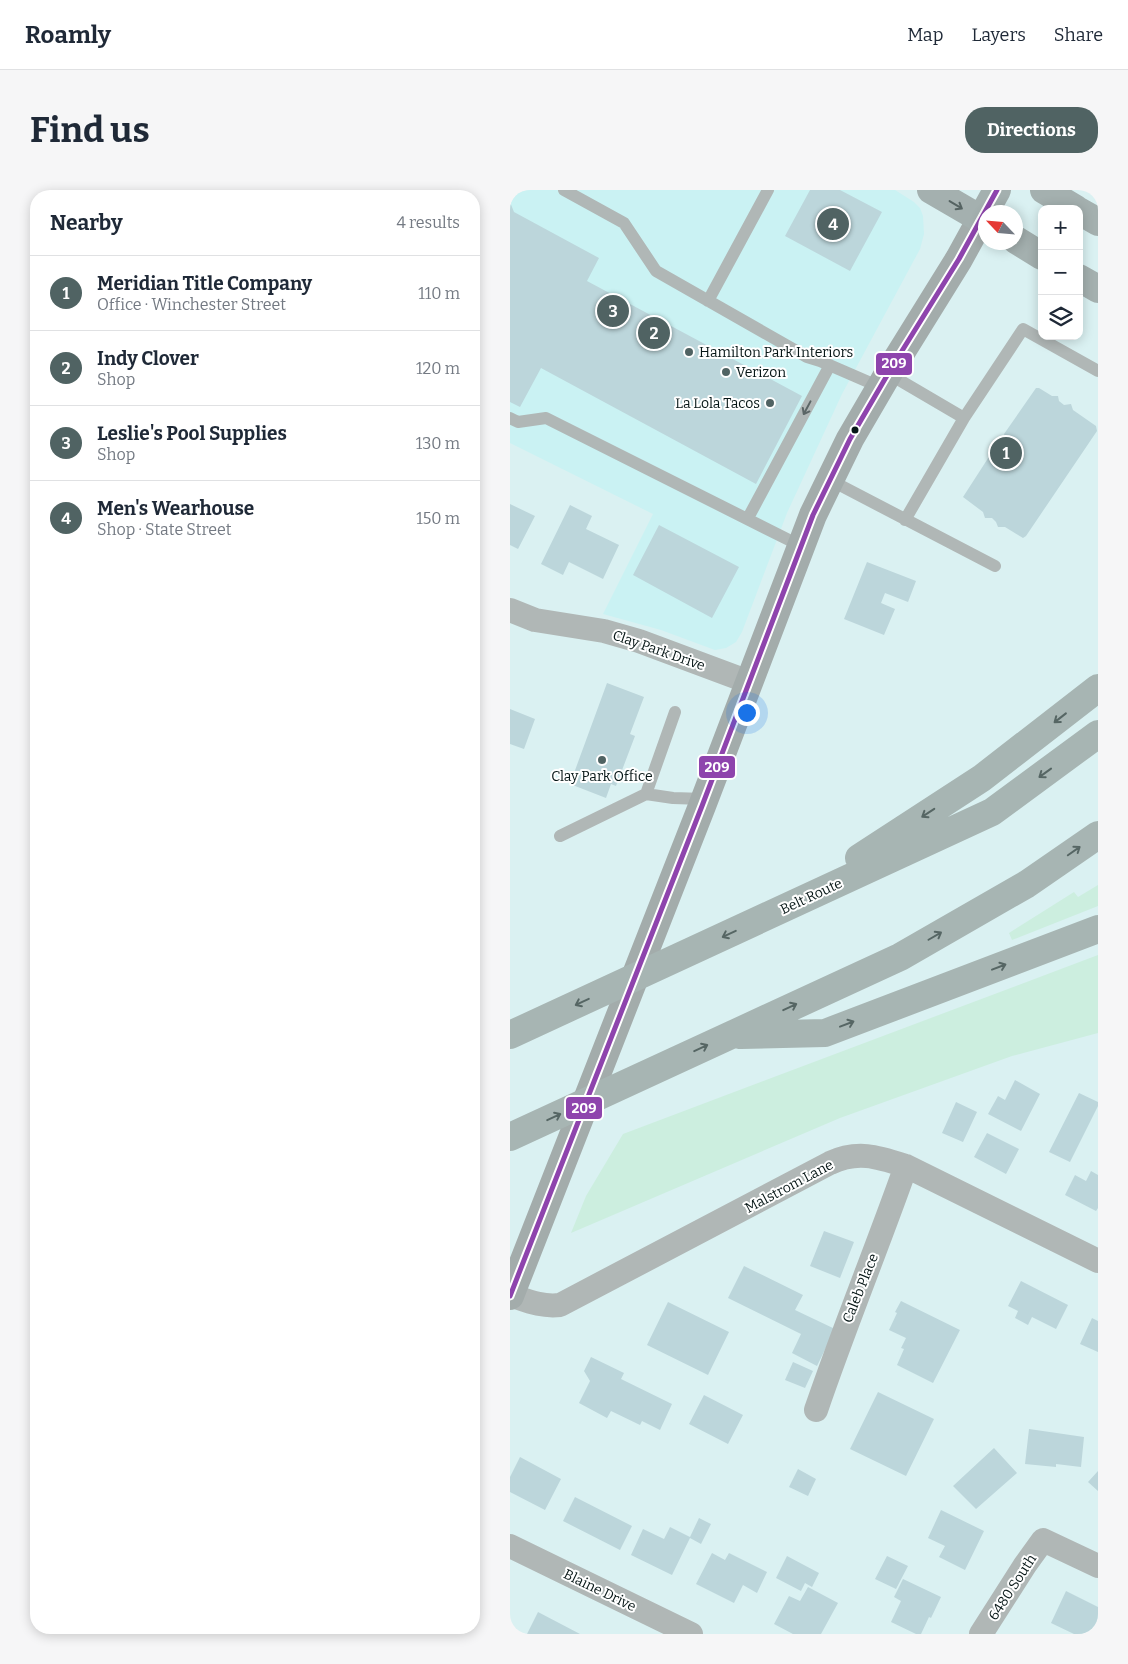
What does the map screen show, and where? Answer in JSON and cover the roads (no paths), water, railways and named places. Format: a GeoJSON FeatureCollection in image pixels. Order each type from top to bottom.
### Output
{"type":"FeatureCollection","features":[{"type":"Feature","properties":{"kind":"highway"},"geometry":{"type":"LineString","coordinates":[[774,913],[982,778],[1098,688]]}},
{"type":"Feature","properties":{"kind":"highway","name":"Belt Route"},"geometry":{"type":"LineString","coordinates":[[510,1036],[992,812],[1098,734]]}},
{"type":"Feature","properties":{"kind":"highway"},"geometry":{"type":"LineString","coordinates":[[510,1137],[900,956],[1027,884],[1098,835]]}},
{"type":"Feature","properties":{"kind":"highway"},"geometry":{"type":"LineString","coordinates":[[729,1035],[825,1033],[1098,929]]}},
{"type":"Feature","properties":{"kind":"main road"},"geometry":{"type":"LineString","coordinates":[[931,190],[978,218]]}},
{"type":"Feature","properties":{"kind":"main road"},"geometry":{"type":"LineString","coordinates":[[990,205],[997,190]]}},
{"type":"Feature","properties":{"kind":"main road"},"geometry":{"type":"LineString","coordinates":[[1044,190],[1069,205]]}},
{"type":"Feature","properties":{"kind":"main road"},"geometry":{"type":"LineString","coordinates":[[1083,213],[1098,222]]}},
{"type":"Feature","properties":{"kind":"main road"},"geometry":{"type":"LineString","coordinates":[[510,1295],[813,515],[850,439],[884,380],[978,229]]}},
{"type":"Feature","properties":{"kind":"main road"},"geometry":{"type":"LineString","coordinates":[[1023,244],[1038,254]]}},
{"type":"Feature","properties":{"kind":"main road"},"geometry":{"type":"LineString","coordinates":[[1083,280],[1098,289]]}},
{"type":"Feature","properties":{"kind":"street","name":"Clay Park Drive"},"geometry":{"type":"LineString","coordinates":[[510,610],[535,620],[604,631],[639,641],[749,682]]}},
{"type":"Feature","properties":{"kind":"street","name":"Malstrom Lane"},"geometry":{"type":"LineString","coordinates":[[510,1295],[548,1307],[560,1305],[844,1157],[862,1155],[906,1166],[1098,1261]]}},
{"type":"Feature","properties":{"kind":"street","name":"Caleb Place"},"geometry":{"type":"LineString","coordinates":[[816,1410],[906,1166]]}},
{"type":"Feature","properties":{"kind":"street","name":"6480 South"},"geometry":{"type":"LineString","coordinates":[[981,1634],[1043,1540],[1098,1566]]}},
{"type":"Feature","properties":{"kind":"street","name":"Blaine Drive"},"geometry":{"type":"LineString","coordinates":[[510,1546],[691,1634]]}},
{"type":"Feature","properties":{"kind":"lane"},"geometry":{"type":"LineString","coordinates":[[564,190],[624,223],[656,271],[708,301],[807,357],[884,380],[964,418]]}},
{"type":"Feature","properties":{"kind":"lane"},"geometry":{"type":"LineString","coordinates":[[708,301],[768,190]]}},
{"type":"Feature","properties":{"kind":"lane"},"geometry":{"type":"LineString","coordinates":[[905,520],[964,418],[1023,329],[1098,371]]}},
{"type":"Feature","properties":{"kind":"lane"},"geometry":{"type":"LineString","coordinates":[[748,518],[830,365]]}},
{"type":"Feature","properties":{"kind":"lane"},"geometry":{"type":"LineString","coordinates":[[510,418],[518,422],[546,418],[801,546]]}},
{"type":"Feature","properties":{"kind":"lane"},"geometry":{"type":"LineString","coordinates":[[830,480],[995,566]]}},
{"type":"Feature","properties":{"kind":"lane"},"geometry":{"type":"LineString","coordinates":[[646,794],[675,712]]}},
{"type":"Feature","properties":{"kind":"lane"},"geometry":{"type":"LineString","coordinates":[[560,836],[646,794],[703,802]]}},
{"type":"Feature","properties":{"kind":"place","name":"Men's Wearhouse"},"geometry":{"type":"Point","coordinates":[833,224]}},
{"type":"Feature","properties":{"kind":"place","name":"Leslie's Pool Supplies"},"geometry":{"type":"Point","coordinates":[613,311]}},
{"type":"Feature","properties":{"kind":"place","name":"Indy Clover"},"geometry":{"type":"Point","coordinates":[654,333]}},
{"type":"Feature","properties":{"kind":"place","name":"Hamilton Park Interiors"},"geometry":{"type":"Point","coordinates":[689,352]}},
{"type":"Feature","properties":{"kind":"place","name":"Verizon"},"geometry":{"type":"Point","coordinates":[726,372]}},
{"type":"Feature","properties":{"kind":"place","name":"La Lola Tacos"},"geometry":{"type":"Point","coordinates":[770,403]}},
{"type":"Feature","properties":{"kind":"place","name":"Meridian Title Company"},"geometry":{"type":"Point","coordinates":[1006,453]}},
{"type":"Feature","properties":{"kind":"place","name":"Clay Park Office"},"geometry":{"type":"Point","coordinates":[602,760]}}]}
